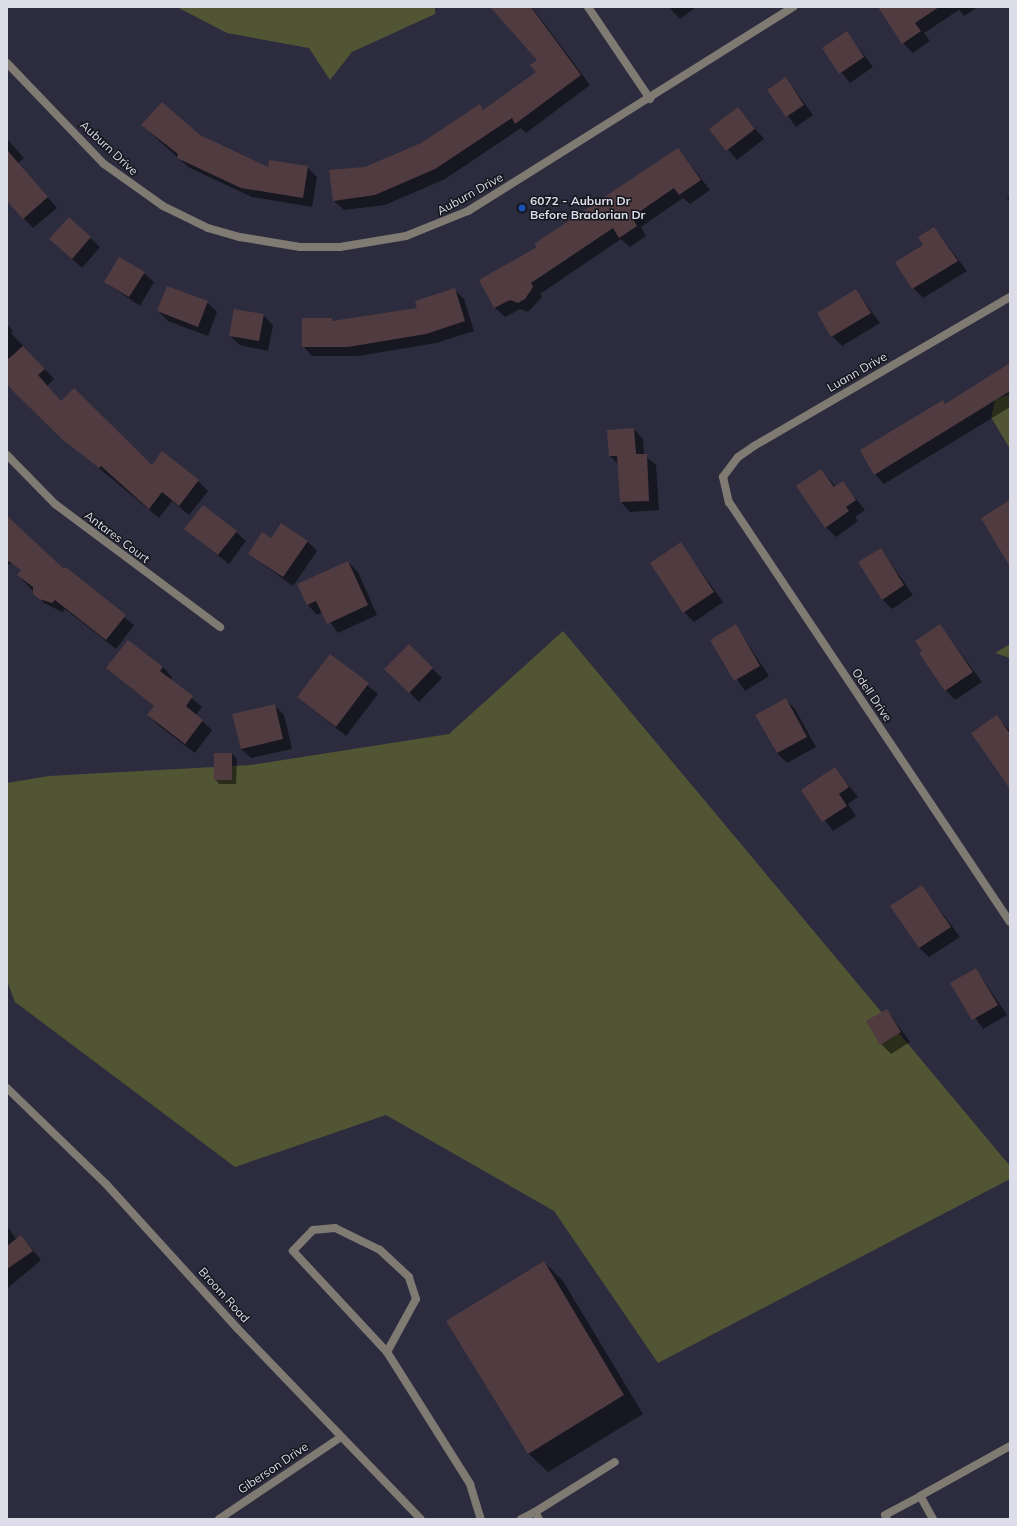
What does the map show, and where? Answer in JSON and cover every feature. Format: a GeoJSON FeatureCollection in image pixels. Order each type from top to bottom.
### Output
{"type":"FeatureCollection","features":[{"type":"Feature","properties":{"kind":"street"},"geometry":{"type":"LineString","coordinates":[[588,7],[650,99]]}},
{"type":"Feature","properties":{"kind":"street","name":"Auburn Drive"},"geometry":{"type":"LineString","coordinates":[[7,63],[104,164],[158,203],[224,233],[300,247],[357,245],[390,240],[438,225],[468,211],[650,99],[792,7]]}},
{"type":"Feature","properties":{"kind":"street","name":"Luann Drive"},"geometry":{"type":"LineString","coordinates":[[724,477],[738,457],[754,446],[1010,297]]}},
{"type":"Feature","properties":{"kind":"street","name":"Antares Court"},"geometry":{"type":"LineString","coordinates":[[7,456],[55,504],[220,627]]}},
{"type":"Feature","properties":{"kind":"street","name":"Odell Drive"},"geometry":{"type":"LineString","coordinates":[[724,477],[728,502],[1010,922]]}},
{"type":"Feature","properties":{"kind":"street","name":"Broom Road"},"geometry":{"type":"LineString","coordinates":[[7,1088],[106,1184],[342,1437],[421,1519]]}},
{"type":"Feature","properties":{"kind":"street"},"geometry":{"type":"LineString","coordinates":[[387,1352],[416,1299],[409,1277],[380,1250],[335,1228],[313,1230],[293,1252],[387,1352],[470,1484],[481,1519]]}},
{"type":"Feature","properties":{"kind":"street","name":"Giberson Drive"},"geometry":{"type":"LineString","coordinates":[[219,1519],[342,1437]]}},
{"type":"Feature","properties":{"kind":"street"},"geometry":{"type":"LineString","coordinates":[[884,1518],[920,1496],[1010,1446]]}},
{"type":"Feature","properties":{"kind":"street"},"geometry":{"type":"LineString","coordinates":[[520,1519],[537,1516],[615,1462]]}},
{"type":"Feature","properties":{"kind":"street"},"geometry":{"type":"LineString","coordinates":[[920,1496],[933,1519]]}},
{"type":"Feature","properties":{"kind":"green space"},"geometry":{"type":"Polygon","coordinates":[[[177,7],[435,7],[435,14],[352,52],[330,80],[309,48],[227,33],[177,7]]]}},
{"type":"Feature","properties":{"kind":"green space"},"geometry":{"type":"Polygon","coordinates":[[[1010,394],[1010,449],[991,417],[995,400],[1010,394]]]}},
{"type":"Feature","properties":{"kind":"green space"},"geometry":{"type":"Polygon","coordinates":[[[563,631],[1010,1166],[1010,1179],[658,1363],[554,1211],[386,1115],[235,1167],[15,1002],[7,981],[7,783],[49,776],[251,765],[449,734],[563,631]]]}},
{"type":"Feature","properties":{"kind":"green space"},"geometry":{"type":"Polygon","coordinates":[[[1010,644],[1010,658],[995,653],[1010,644]]]}},
{"type":"Feature","properties":{"kind":"building"},"geometry":{"type":"Polygon","coordinates":[[[490,7],[531,7],[581,75],[515,124],[512,118],[435,169],[375,195],[333,201],[329,170],[365,167],[421,143],[480,104],[483,110],[536,72],[530,65],[537,60],[490,7]]]}},
{"type":"Feature","properties":{"kind":"building"},"geometry":{"type":"Polygon","coordinates":[[[878,7],[939,7],[915,23],[921,31],[902,44],[878,7]]]}},
{"type":"Feature","properties":{"kind":"building"},"geometry":{"type":"Polygon","coordinates":[[[847,31],[864,57],[839,74],[822,48],[847,31]]]}},
{"type":"Feature","properties":{"kind":"building"},"geometry":{"type":"Polygon","coordinates":[[[786,77],[804,105],[786,117],[767,90],[786,77]]]}},
{"type":"Feature","properties":{"kind":"building"},"geometry":{"type":"Polygon","coordinates":[[[162,102],[200,135],[268,167],[269,160],[308,166],[303,198],[241,188],[177,158],[178,154],[141,125],[162,102]]]}},
{"type":"Feature","properties":{"kind":"building"},"geometry":{"type":"Polygon","coordinates":[[[738,107],[755,129],[726,151],[709,129],[738,107]]]}},
{"type":"Feature","properties":{"kind":"building"},"geometry":{"type":"Polygon","coordinates":[[[678,148],[701,180],[679,195],[674,188],[632,217],[637,226],[619,238],[613,228],[531,283],[533,287],[525,299],[518,303],[510,300],[494,308],[479,280],[537,247],[534,244],[678,148]]]}},
{"type":"Feature","properties":{"kind":"building"},"geometry":{"type":"Polygon","coordinates":[[[7,150],[48,197],[23,219],[7,201],[7,150]]]}},
{"type":"Feature","properties":{"kind":"building"},"geometry":{"type":"Polygon","coordinates":[[[69,217],[91,237],[72,259],[49,239],[69,217]]]}},
{"type":"Feature","properties":{"kind":"building"},"geometry":{"type":"Polygon","coordinates":[[[934,227],[958,261],[912,289],[895,262],[923,245],[918,237],[934,227]]]}},
{"type":"Feature","properties":{"kind":"building"},"geometry":{"type":"Polygon","coordinates":[[[119,257],[145,272],[129,297],[104,282],[119,257]]]}},
{"type":"Feature","properties":{"kind":"building"},"geometry":{"type":"Polygon","coordinates":[[[167,286],[208,301],[198,327],[157,311],[167,286]]]}},
{"type":"Feature","properties":{"kind":"building"},"geometry":{"type":"Polygon","coordinates":[[[455,288],[465,321],[426,334],[348,347],[302,347],[302,318],[332,318],[332,321],[417,308],[415,301],[455,288]]]}},
{"type":"Feature","properties":{"kind":"building"},"geometry":{"type":"Polygon","coordinates":[[[856,289],[871,313],[831,337],[817,313],[856,289]]]}},
{"type":"Feature","properties":{"kind":"building"},"geometry":{"type":"Polygon","coordinates":[[[234,309],[264,314],[259,341],[229,336],[234,309]]]}},
{"type":"Feature","properties":{"kind":"building"},"geometry":{"type":"Polygon","coordinates":[[[23,346],[45,369],[38,375],[61,401],[74,388],[152,465],[162,451],[199,480],[179,506],[162,492],[149,509],[101,466],[99,468],[63,440],[17,395],[7,384],[7,360],[23,346]]]}},
{"type":"Feature","properties":{"kind":"building"},"geometry":{"type":"Polygon","coordinates":[[[1010,363],[1010,391],[874,475],[860,450],[943,400],[945,404],[1010,363]]]}},
{"type":"Feature","properties":{"kind":"building"},"geometry":{"type":"Polygon","coordinates":[[[634,428],[636,454],[647,454],[649,501],[620,502],[617,456],[609,456],[607,430],[634,428]]]}},
{"type":"Feature","properties":{"kind":"building"},"geometry":{"type":"Polygon","coordinates":[[[821,469],[834,487],[843,481],[856,500],[846,507],[849,511],[825,528],[796,486],[821,469]]]}},
{"type":"Feature","properties":{"kind":"building"},"geometry":{"type":"Polygon","coordinates":[[[1010,500],[1010,567],[981,518],[1010,500]]]}},
{"type":"Feature","properties":{"kind":"building"},"geometry":{"type":"Polygon","coordinates":[[[203,505],[237,531],[218,555],[184,529],[203,505]]]}},
{"type":"Feature","properties":{"kind":"building"},"geometry":{"type":"Polygon","coordinates":[[[7,516],[63,568],[67,568],[126,615],[106,640],[55,600],[52,603],[39,599],[33,594],[33,587],[17,575],[21,570],[7,560],[7,516]]]}},
{"type":"Feature","properties":{"kind":"building"},"geometry":{"type":"Polygon","coordinates":[[[281,523],[308,541],[283,577],[248,554],[262,532],[271,538],[281,523]]]}},
{"type":"Feature","properties":{"kind":"building"},"geometry":{"type":"Polygon","coordinates":[[[681,542],[714,592],[683,613],[650,563],[681,542]]]}},
{"type":"Feature","properties":{"kind":"building"},"geometry":{"type":"Polygon","coordinates":[[[881,548],[904,585],[882,600],[858,562],[881,548]]]}},
{"type":"Feature","properties":{"kind":"building"},"geometry":{"type":"Polygon","coordinates":[[[348,561],[368,605],[327,624],[316,601],[307,605],[297,584],[348,561]]]}},
{"type":"Feature","properties":{"kind":"building"},"geometry":{"type":"Polygon","coordinates":[[[736,624],[760,666],[734,681],[710,640],[736,624]]]}},
{"type":"Feature","properties":{"kind":"building"},"geometry":{"type":"Polygon","coordinates":[[[940,624],[973,672],[945,691],[919,653],[922,651],[915,641],[940,624]]]}},
{"type":"Feature","properties":{"kind":"building"},"geometry":{"type":"Polygon","coordinates":[[[128,640],[163,667],[160,671],[193,696],[186,706],[203,720],[185,744],[147,715],[154,706],[106,668],[128,640]]]}},
{"type":"Feature","properties":{"kind":"building"},"geometry":{"type":"Polygon","coordinates":[[[409,644],[433,668],[409,693],[384,669],[409,644]]]}},
{"type":"Feature","properties":{"kind":"building"},"geometry":{"type":"Polygon","coordinates":[[[330,654],[369,683],[336,727],[297,697],[330,654]]]}},
{"type":"Feature","properties":{"kind":"building"},"geometry":{"type":"Polygon","coordinates":[[[786,698],[807,737],[777,753],[755,715],[786,698]]]}},
{"type":"Feature","properties":{"kind":"building"},"geometry":{"type":"Polygon","coordinates":[[[275,704],[283,739],[241,749],[232,714],[275,704]]]}},
{"type":"Feature","properties":{"kind":"building"},"geometry":{"type":"Polygon","coordinates":[[[997,715],[1010,734],[1010,789],[971,733],[997,715]]]}},
{"type":"Feature","properties":{"kind":"building"},"geometry":{"type":"Polygon","coordinates":[[[214,753],[232,753],[232,780],[214,780],[214,753]]]}},
{"type":"Feature","properties":{"kind":"building"},"geometry":{"type":"Polygon","coordinates":[[[835,767],[849,787],[839,794],[847,806],[822,822],[801,790],[835,767]]]}},
{"type":"Feature","properties":{"kind":"building"},"geometry":{"type":"Polygon","coordinates":[[[922,885],[951,927],[919,948],[890,906],[922,885]]]}},
{"type":"Feature","properties":{"kind":"building"},"geometry":{"type":"Polygon","coordinates":[[[976,968],[998,1005],[972,1020],[950,983],[976,968]]]}},
{"type":"Feature","properties":{"kind":"building"},"geometry":{"type":"Polygon","coordinates":[[[887,1009],[901,1032],[880,1045],[866,1021],[887,1009]]]}},
{"type":"Feature","properties":{"kind":"building"},"geometry":{"type":"Polygon","coordinates":[[[21,1235],[33,1251],[7,1269],[7,1246],[21,1235]]]}},
{"type":"Feature","properties":{"kind":"building"},"geometry":{"type":"Polygon","coordinates":[[[544,1261],[624,1395],[528,1454],[446,1321],[544,1261]]]}},
{"type":"Feature","properties":{"kind":"place","name":"6072 - Auburn Dr Before Bradorian Dr"},"geometry":{"type":"Point","coordinates":[522,208]}}]}
